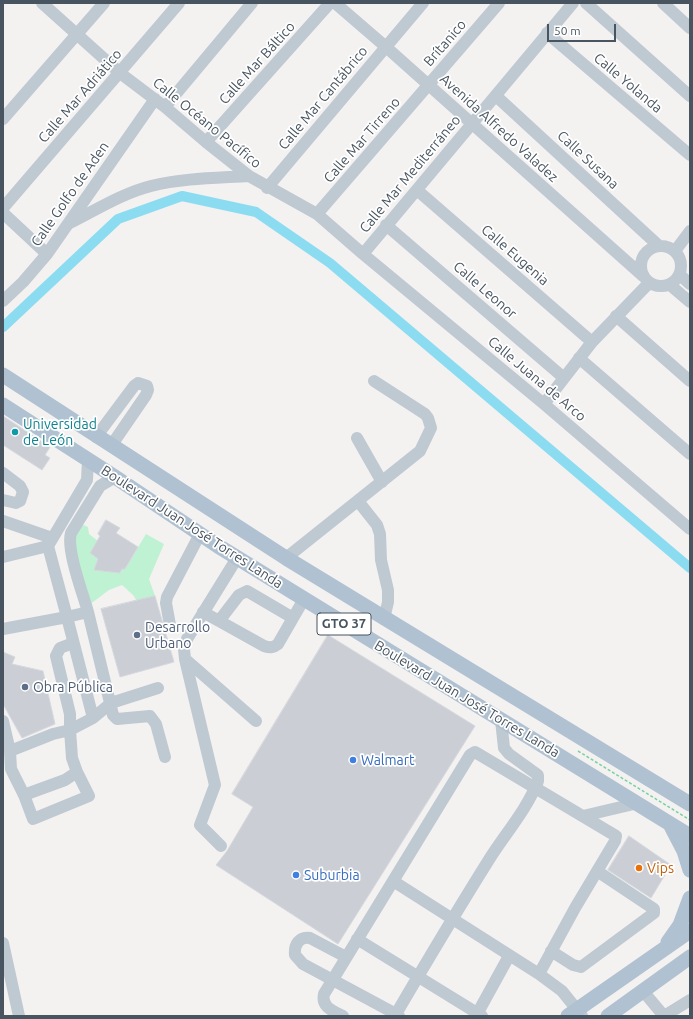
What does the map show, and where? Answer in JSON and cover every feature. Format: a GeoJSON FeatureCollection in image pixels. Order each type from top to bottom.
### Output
{"type":"FeatureCollection","features":[{"type":"Feature","properties":{"kind":"main road","name":"Boulevard Juan José Torres Landa"},"geometry":{"type":"LineString","coordinates":[[3,376],[115,441],[286,558],[384,619],[687,801]]}},
{"type":"Feature","properties":{"kind":"main road","name":"Boulevard Juan José Torres Landa"},"geometry":{"type":"LineString","coordinates":[[3,405],[115,476],[237,558],[690,836]]}},
{"type":"Feature","properties":{"kind":"main road"},"geometry":{"type":"LineString","coordinates":[[670,824],[684,851],[690,870]]}},
{"type":"Feature","properties":{"kind":"main road"},"geometry":{"type":"LineString","coordinates":[[663,949],[680,925],[690,898]]}},
{"type":"Feature","properties":{"kind":"main road"},"geometry":{"type":"LineString","coordinates":[[576,1014],[663,949],[690,931]]}},
{"type":"Feature","properties":{"kind":"main road"},"geometry":{"type":"LineString","coordinates":[[608,1016],[690,957]]}},
{"type":"Feature","properties":{"kind":"street","name":"Calle Océano Pacífico"},"geometry":{"type":"LineString","coordinates":[[42,3],[120,73],[155,99],[249,176],[267,188],[317,214],[363,254]]}},
{"type":"Feature","properties":{"kind":"street"},"geometry":{"type":"LineString","coordinates":[[3,119],[78,35],[104,3]]}},
{"type":"Feature","properties":{"kind":"street","name":"Calle Mar Adriático"},"geometry":{"type":"LineString","coordinates":[[3,208],[179,3]]}},
{"type":"Feature","properties":{"kind":"street"},"geometry":{"type":"LineString","coordinates":[[165,107],[252,3]]}},
{"type":"Feature","properties":{"kind":"street","name":"Calle Mar Báltico"},"geometry":{"type":"LineString","coordinates":[[206,142],[330,3]]}},
{"type":"Feature","properties":{"kind":"street","name":"Avenida Alfredo Valadez"},"geometry":{"type":"LineString","coordinates":[[335,3],[646,279]]}},
{"type":"Feature","properties":{"kind":"street","name":"Calle Mar Cantábrico"},"geometry":{"type":"LineString","coordinates":[[267,188],[423,3]]}},
{"type":"Feature","properties":{"kind":"street","name":"Brítanico"},"geometry":{"type":"LineString","coordinates":[[429,85],[499,3]]}},
{"type":"Feature","properties":{"kind":"street","name":"Calle Mar Mediterráneo"},"geometry":{"type":"LineString","coordinates":[[363,254],[573,3]]}},
{"type":"Feature","properties":{"kind":"street"},"geometry":{"type":"LineString","coordinates":[[586,3],[690,96]]}},
{"type":"Feature","properties":{"kind":"street"},"geometry":{"type":"LineString","coordinates":[[663,3],[690,28]]}},
{"type":"Feature","properties":{"kind":"street","name":"Calle Yolanda"},"geometry":{"type":"LineString","coordinates":[[547,33],[690,155]]}},
{"type":"Feature","properties":{"kind":"street","name":"Calle Mar Tirreno"},"geometry":{"type":"LineString","coordinates":[[317,214],[429,85]]}},
{"type":"Feature","properties":{"kind":"street","name":"Calle Susana"},"geometry":{"type":"LineString","coordinates":[[496,96],[659,246]]}},
{"type":"Feature","properties":{"kind":"street","name":"Calle Golfo de Aden"},"geometry":{"type":"LineString","coordinates":[[3,301],[23,282],[47,254],[155,99]]}},
{"type":"Feature","properties":{"kind":"street"},"geometry":{"type":"LineString","coordinates":[[67,225],[128,194],[151,186],[180,181],[249,176]]}},
{"type":"Feature","properties":{"kind":"street","name":"Calle Eugenia"},"geometry":{"type":"LineString","coordinates":[[417,190],[592,342]]}},
{"type":"Feature","properties":{"kind":"street"},"geometry":{"type":"LineString","coordinates":[[3,213],[47,254]]}},
{"type":"Feature","properties":{"kind":"street","name":"Calle Leonor"},"geometry":{"type":"LineString","coordinates":[[386,225],[564,378]]}},
{"type":"Feature","properties":{"kind":"street"},"geometry":{"type":"LineString","coordinates":[[675,251],[690,231]]}},
{"type":"Feature","properties":{"kind":"street"},"geometry":{"type":"LineString","coordinates":[[652,247],[668,247],[675,251],[680,258],[682,266],[680,275],[670,285],[655,286],[646,279],[641,270],[643,257],[652,247]]}},
{"type":"Feature","properties":{"kind":"street","name":"Calle Juana de Arco"},"geometry":{"type":"LineString","coordinates":[[363,254],[544,404],[690,529]]}},
{"type":"Feature","properties":{"kind":"street"},"geometry":{"type":"LineString","coordinates":[[680,275],[690,284]]}},
{"type":"Feature","properties":{"kind":"street"},"geometry":{"type":"LineString","coordinates":[[544,404],[592,342],[616,316],[646,279]]}},
{"type":"Feature","properties":{"kind":"street"},"geometry":{"type":"LineString","coordinates":[[670,285],[690,302]]}},
{"type":"Feature","properties":{"kind":"street"},"geometry":{"type":"LineString","coordinates":[[616,316],[690,381]]}},
{"type":"Feature","properties":{"kind":"street"},"geometry":{"type":"LineString","coordinates":[[579,358],[690,454]]}},
{"type":"Feature","properties":{"kind":"street"},"geometry":{"type":"LineString","coordinates":[[286,558],[420,451],[431,428],[428,418],[425,414],[374,381]]}},
{"type":"Feature","properties":{"kind":"street"},"geometry":{"type":"LineString","coordinates":[[100,432],[134,386],[138,383],[147,386],[148,390],[146,395],[115,441]]}},
{"type":"Feature","properties":{"kind":"street"},"geometry":{"type":"LineString","coordinates":[[357,438],[382,482]]}},
{"type":"Feature","properties":{"kind":"street"},"geometry":{"type":"LineString","coordinates":[[3,557],[50,542],[87,480],[88,460]]}},
{"type":"Feature","properties":{"kind":"street"},"geometry":{"type":"LineString","coordinates":[[3,474],[20,486],[23,492],[20,501],[16,503],[3,500]]}},
{"type":"Feature","properties":{"kind":"street"},"geometry":{"type":"LineString","coordinates":[[115,476],[100,486],[69,539],[70,550],[88,612],[113,715],[118,719],[150,716],[156,724],[165,757]]}},
{"type":"Feature","properties":{"kind":"street"},"geometry":{"type":"LineString","coordinates":[[358,501],[377,525],[380,534],[381,560],[388,590],[388,602],[384,619]]}},
{"type":"Feature","properties":{"kind":"street"},"geometry":{"type":"LineString","coordinates":[[3,521],[50,542]]}},
{"type":"Feature","properties":{"kind":"street"},"geometry":{"type":"LineString","coordinates":[[170,625],[166,604],[167,597],[200,534]]}},
{"type":"Feature","properties":{"kind":"street"},"geometry":{"type":"LineString","coordinates":[[50,542],[73,643],[93,718]]}},
{"type":"Feature","properties":{"kind":"street"},"geometry":{"type":"LineString","coordinates":[[221,846],[200,825],[215,785],[185,659],[184,649],[203,612],[237,558]]}},
{"type":"Feature","properties":{"kind":"street"},"geometry":{"type":"LineString","coordinates":[[219,621],[239,595],[247,591],[293,618]]}},
{"type":"Feature","properties":{"kind":"street"},"geometry":{"type":"LineString","coordinates":[[203,612],[270,648],[275,647],[278,644],[304,599]]}},
{"type":"Feature","properties":{"kind":"street"},"geometry":{"type":"LineString","coordinates":[[3,630],[88,612]]}},
{"type":"Feature","properties":{"kind":"street"},"geometry":{"type":"LineString","coordinates":[[3,721],[10,751],[11,769],[24,795],[33,819],[89,796],[72,758],[70,714],[56,656],[60,648],[73,643]]}},
{"type":"Feature","properties":{"kind":"street"},"geometry":{"type":"LineString","coordinates":[[185,659],[256,720]]}},
{"type":"Feature","properties":{"kind":"street"},"geometry":{"type":"LineString","coordinates":[[10,751],[53,734],[70,730],[93,718],[111,704],[158,688]]}},
{"type":"Feature","properties":{"kind":"street"},"geometry":{"type":"LineString","coordinates":[[346,958],[310,938],[305,937],[297,944],[295,955],[298,959],[396,1015],[416,977],[536,787],[538,775],[509,754],[504,748],[501,720]]}},
{"type":"Feature","properties":{"kind":"street"},"geometry":{"type":"LineString","coordinates":[[342,1016],[329,1009],[323,1000],[333,978],[472,753],[478,753],[616,836],[615,841],[539,974]]}},
{"type":"Feature","properties":{"kind":"street"},"geometry":{"type":"LineString","coordinates":[[24,795],[65,780],[77,772]]}},
{"type":"Feature","properties":{"kind":"street"},"geometry":{"type":"LineString","coordinates":[[583,816],[638,803]]}},
{"type":"Feature","properties":{"kind":"street"},"geometry":{"type":"LineString","coordinates":[[551,951],[573,965],[581,967],[622,938],[655,911],[597,871]]}},
{"type":"Feature","properties":{"kind":"street"},"geometry":{"type":"LineString","coordinates":[[393,881],[539,974],[562,991],[576,1014]]}},
{"type":"Feature","properties":{"kind":"street"},"geometry":{"type":"LineString","coordinates":[[358,939],[416,977],[479,1015],[510,956]]}},
{"type":"Feature","properties":{"kind":"street"},"geometry":{"type":"LineString","coordinates":[[3,943],[19,1016]]}},
{"type":"Feature","properties":{"kind":"street"},"geometry":{"type":"LineString","coordinates":[[643,991],[664,1016],[690,1000]]}},
{"type":"Feature","properties":{"kind":"green space"},"geometry":{"type":"Polygon","coordinates":[[[82,524],[88,527],[89,534],[98,541],[90,553],[114,572],[120,573],[122,569],[125,569],[146,534],[164,544],[149,579],[155,596],[137,601],[122,585],[109,590],[89,605],[70,544],[82,524]]]}},
{"type":"Feature","properties":{"kind":"building","name":"Universidad de León"},"geometry":{"type":"Polygon","coordinates":[[[3,416],[50,447],[45,455],[50,458],[42,470],[3,445],[3,416]]]}},
{"type":"Feature","properties":{"kind":"building"},"geometry":{"type":"Polygon","coordinates":[[[106,520],[120,528],[116,533],[138,547],[125,569],[122,569],[120,573],[94,570],[98,559],[90,553],[100,536],[98,534],[106,520]]]}},
{"type":"Feature","properties":{"kind":"building","name":"Desarrollo Urbano"},"geometry":{"type":"Polygon","coordinates":[[[155,596],[174,662],[120,677],[101,609],[155,596]]]}},
{"type":"Feature","properties":{"kind":"building","name":"Walmart"},"geometry":{"type":"Polygon","coordinates":[[[328,635],[475,726],[338,944],[216,865],[227,851],[253,807],[232,794],[328,635]]]}},
{"type":"Feature","properties":{"kind":"building","name":"Obra Pública"},"geometry":{"type":"Polygon","coordinates":[[[3,652],[15,657],[12,664],[43,671],[55,724],[22,738],[3,704],[3,652]]]}},
{"type":"Feature","properties":{"kind":"building","name":"Vips"},"geometry":{"type":"Polygon","coordinates":[[[629,836],[671,865],[651,898],[608,870],[629,836]]]}},
{"type":"Feature","properties":{"kind":"waterway"},"geometry":{"type":"LineString","coordinates":[[3,327],[118,219],[182,196],[256,212],[330,263],[690,568]]}},
{"type":"Feature","properties":{"kind":"place","name":"Universidad de León"},"geometry":{"type":"Point","coordinates":[15,432]}},
{"type":"Feature","properties":{"kind":"place","name":"Desarrollo Urbano"},"geometry":{"type":"Point","coordinates":[137,635]}},
{"type":"Feature","properties":{"kind":"place","name":"Obra Pública"},"geometry":{"type":"Point","coordinates":[25,687]}},
{"type":"Feature","properties":{"kind":"place","name":"Walmart"},"geometry":{"type":"Point","coordinates":[353,760]}},
{"type":"Feature","properties":{"kind":"place","name":"Vips"},"geometry":{"type":"Point","coordinates":[639,868]}},
{"type":"Feature","properties":{"kind":"place","name":"Suburbia"},"geometry":{"type":"Point","coordinates":[296,875]}}]}
